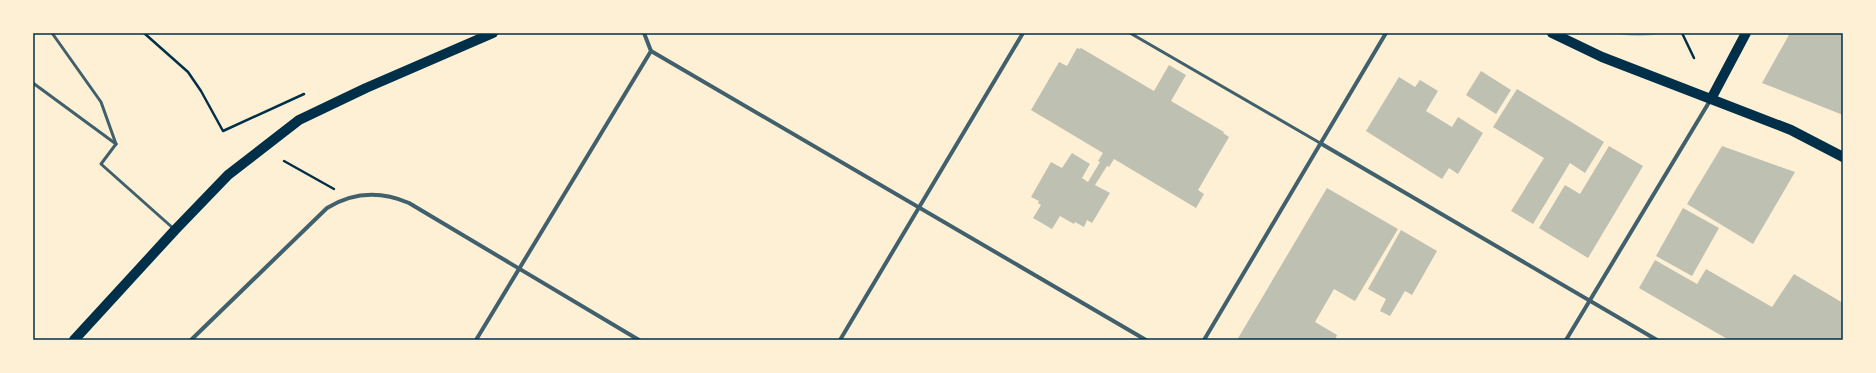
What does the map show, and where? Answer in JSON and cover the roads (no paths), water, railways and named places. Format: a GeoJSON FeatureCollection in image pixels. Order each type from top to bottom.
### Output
{"type":"FeatureCollection","features":[{"type":"Feature","properties":{"kind":"main road"},"geometry":{"type":"LineString","coordinates":[[74,340],[175,230],[228,175],[299,120],[353,94],[493,33]]}},
{"type":"Feature","properties":{"kind":"main road"},"geometry":{"type":"LineString","coordinates":[[1552,33],[1602,57],[1791,130],[1843,157]]}},
{"type":"Feature","properties":{"kind":"main road"},"geometry":{"type":"LineString","coordinates":[[1711,99],[1746,33]]}},
{"type":"Feature","properties":{"kind":"street"},"geometry":{"type":"LineString","coordinates":[[644,33],[651,51],[1146,340]]}},
{"type":"Feature","properties":{"kind":"street"},"geometry":{"type":"LineString","coordinates":[[840,340],[1023,33]]}},
{"type":"Feature","properties":{"kind":"street"},"geometry":{"type":"LineString","coordinates":[[1204,340],[1386,33]]}},
{"type":"Feature","properties":{"kind":"street"},"geometry":{"type":"LineString","coordinates":[[476,340],[651,51]]}},
{"type":"Feature","properties":{"kind":"street"},"geometry":{"type":"LineString","coordinates":[[1566,340],[1711,99]]}},
{"type":"Feature","properties":{"kind":"street"},"geometry":{"type":"LineString","coordinates":[[1320,143],[1657,340]]}},
{"type":"Feature","properties":{"kind":"street"},"geometry":{"type":"LineString","coordinates":[[191,340],[327,208],[346,198],[377,194],[395,197],[409,203],[639,340]]}},
{"type":"Feature","properties":{"kind":"lane"},"geometry":{"type":"LineString","coordinates":[[52,33],[101,102],[116,144]]}},
{"type":"Feature","properties":{"kind":"lane"},"geometry":{"type":"LineString","coordinates":[[1130,33],[1320,143]]}},
{"type":"Feature","properties":{"kind":"lane"},"geometry":{"type":"LineString","coordinates":[[33,83],[116,144]]}},
{"type":"Feature","properties":{"kind":"lane"},"geometry":{"type":"LineString","coordinates":[[116,144],[101,164],[175,230]]}}]}
